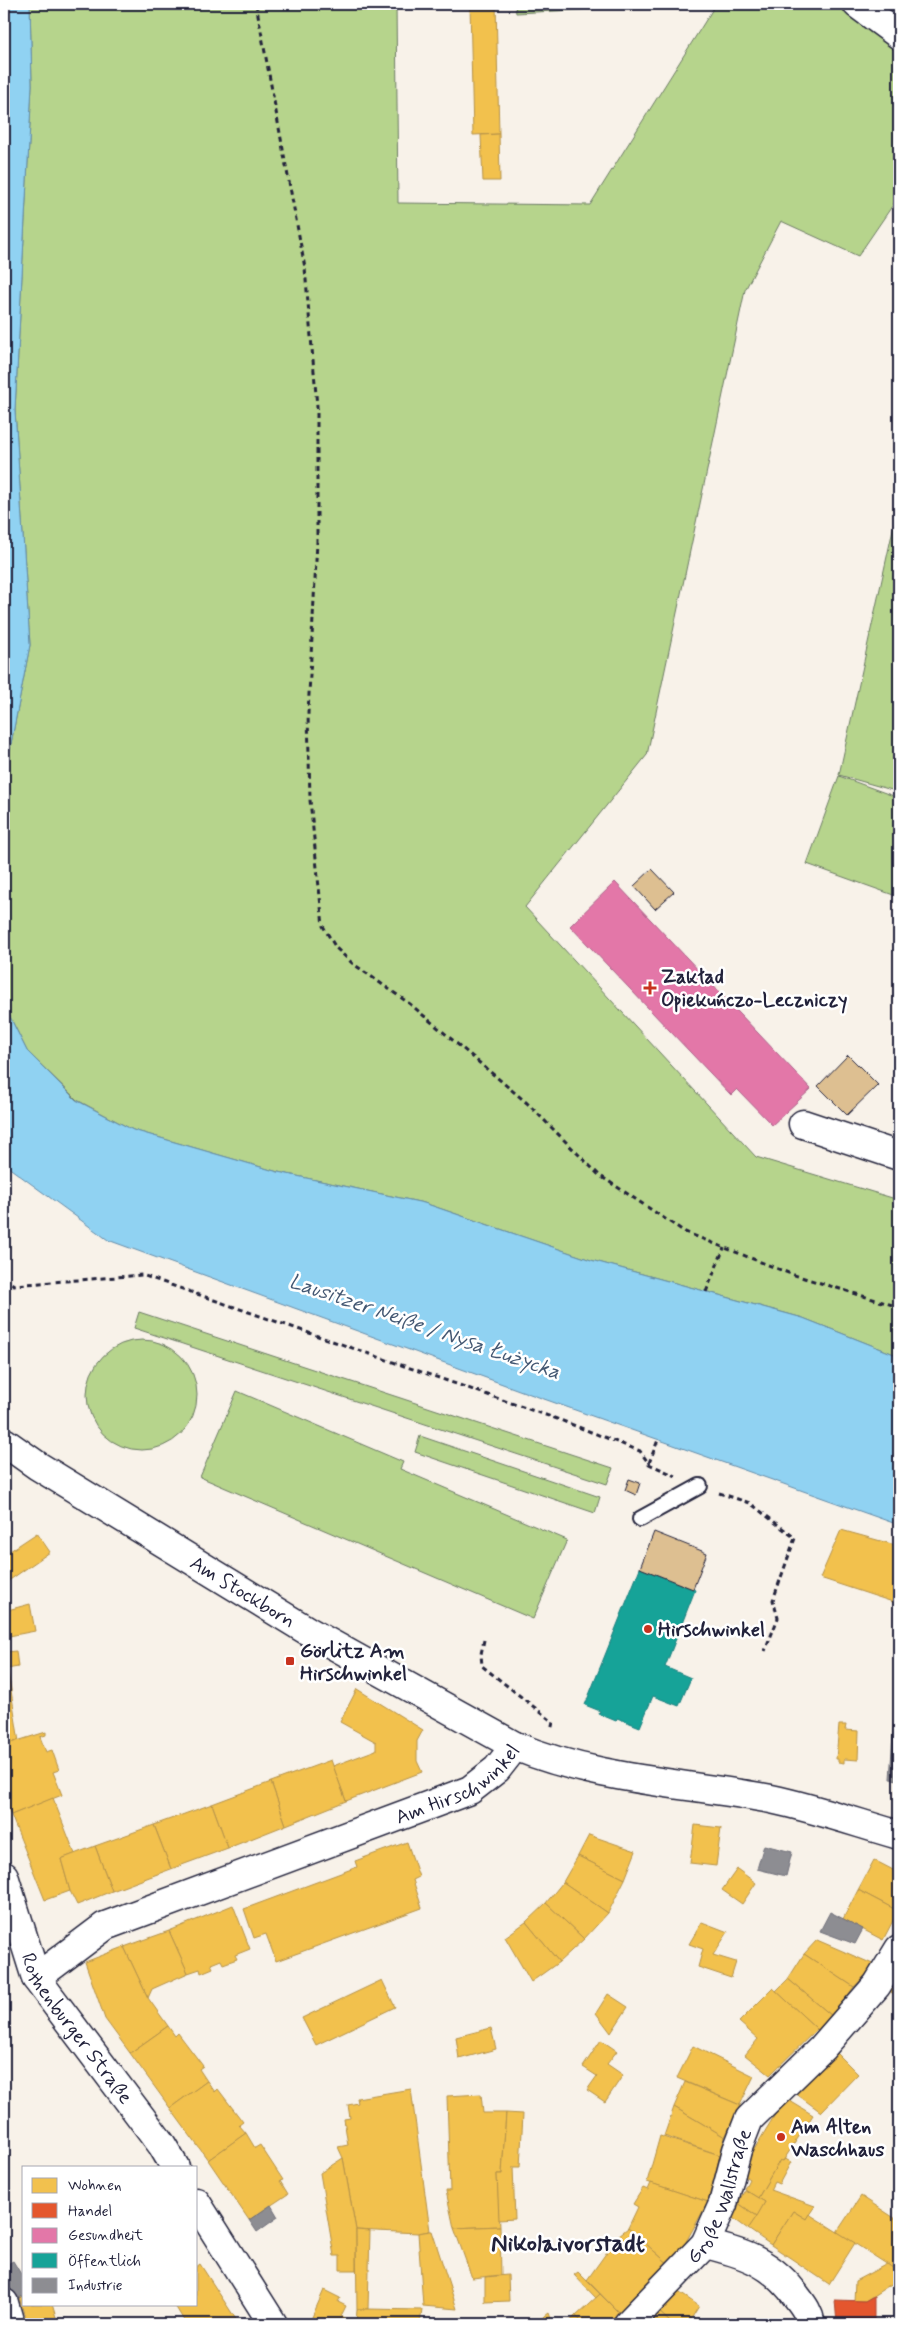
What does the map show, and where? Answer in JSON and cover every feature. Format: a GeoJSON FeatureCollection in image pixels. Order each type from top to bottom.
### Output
{"type":"FeatureCollection","features":[{"type":"Feature","properties":{"kind":"street"},"geometry":{"type":"LineString","coordinates":[[857,4],[899,35]]}},
{"type":"Feature","properties":{"kind":"street"},"geometry":{"type":"LineString","coordinates":[[804,1124],[899,1156]]}},
{"type":"Feature","properties":{"kind":"street","name":"Am Stockborn"},"geometry":{"type":"LineString","coordinates":[[4,1442],[38,1466],[308,1631],[515,1746]]}},
{"type":"Feature","properties":{"kind":"street","name":"Am Hirschwinkel"},"geometry":{"type":"LineString","coordinates":[[36,1978],[105,1926],[470,1790],[497,1769],[515,1746],[544,1758],[598,1771],[772,1800],[899,1835]]}},
{"type":"Feature","properties":{"kind":"street","name":"Rothenburger Straße"},"geometry":{"type":"LineString","coordinates":[[4,1876],[36,1978],[162,2145],[174,2166]]}},
{"type":"Feature","properties":{"kind":"street","name":"Große Wallstraße"},"geometry":{"type":"LineString","coordinates":[[628,2324],[705,2244],[723,2204],[737,2150],[749,2119],[822,2048],[877,1985],[899,1949]]}},
{"type":"Feature","properties":{"kind":"street"},"geometry":{"type":"LineString","coordinates":[[198,2205],[274,2324]]}},
{"type":"Feature","properties":{"kind":"street"},"geometry":{"type":"LineString","coordinates":[[705,2244],[738,2252],[773,2269],[788,2283],[808,2313],[811,2324]]}},
{"type":"Feature","properties":{"kind":"street"},"geometry":{"type":"LineString","coordinates":[[4,2303],[10,2324]]}},
{"type":"Feature","properties":{"kind":"lane"},"geometry":{"type":"LineString","coordinates":[[640,1519],[700,1486]]}},
{"type":"Feature","properties":{"kind":"path"},"geometry":{"type":"LineString","coordinates":[[256,4],[305,268],[317,406],[317,542],[308,713],[310,800],[323,926],[336,948],[352,963],[410,1004],[520,1097],[599,1175],[685,1232],[791,1274],[899,1307]]}},
{"type":"Feature","properties":{"kind":"path"},"geometry":{"type":"LineString","coordinates":[[706,1292],[724,1248]]}},
{"type":"Feature","properties":{"kind":"path"},"geometry":{"type":"LineString","coordinates":[[4,1278],[14,1285],[142,1275],[560,1420],[640,1452],[649,1464],[658,1440]]}},
{"type":"Feature","properties":{"kind":"path"},"geometry":{"type":"LineString","coordinates":[[700,1486],[750,1503],[795,1538],[773,1600],[778,1618],[765,1651]]}},
{"type":"Feature","properties":{"kind":"path"},"geometry":{"type":"LineString","coordinates":[[484,1640],[481,1654],[482,1666],[553,1722],[544,1758]]}},
{"type":"Feature","properties":{"kind":"green space"},"geometry":{"type":"Polygon","coordinates":[[[30,4],[396,4],[398,203],[590,205],[716,4],[851,4],[899,50],[899,196],[858,256],[781,221],[745,290],[647,755],[525,907],[756,1157],[899,1200],[899,1356],[803,1318],[591,1260],[424,1203],[278,1172],[133,1130],[77,1100],[27,1051],[4,1005],[4,780],[30,645],[15,410],[32,85],[30,4]]]}},
{"type":"Feature","properties":{"kind":"green space"},"geometry":{"type":"Polygon","coordinates":[[[515,4],[595,4],[594,9],[516,13],[515,4]]]}},
{"type":"Feature","properties":{"kind":"green space"},"geometry":{"type":"Polygon","coordinates":[[[899,502],[899,792],[839,775],[899,502]]]}},
{"type":"Feature","properties":{"kind":"green space"},"geometry":{"type":"Polygon","coordinates":[[[839,776],[899,798],[899,897],[807,864],[839,776]]]}},
{"type":"Feature","properties":{"kind":"green space"},"geometry":{"type":"Polygon","coordinates":[[[139,1312],[613,1468],[607,1484],[134,1328],[139,1312]]]}},
{"type":"Feature","properties":{"kind":"green space"},"geometry":{"type":"Polygon","coordinates":[[[142,1340],[163,1344],[181,1356],[193,1374],[197,1395],[193,1416],[181,1434],[163,1446],[142,1450],[121,1446],[103,1434],[91,1416],[87,1395],[91,1374],[103,1356],[121,1344],[142,1340]]]}},
{"type":"Feature","properties":{"kind":"green space"},"geometry":{"type":"Polygon","coordinates":[[[237,1391],[403,1462],[400,1469],[567,1540],[533,1619],[200,1477],[237,1391]]]}},
{"type":"Feature","properties":{"kind":"green space"},"geometry":{"type":"Polygon","coordinates":[[[420,1436],[600,1497],[595,1513],[415,1452],[420,1436]]]}},
{"type":"Feature","properties":{"kind":"water"},"geometry":{"type":"Polygon","coordinates":[[[4,4],[30,4],[32,85],[15,410],[30,645],[4,780],[4,4]]]}},
{"type":"Feature","properties":{"kind":"water","name":"Lausitzer Neiße / Nysa Łużycka"},"geometry":{"type":"Polygon","coordinates":[[[4,1005],[27,1051],[76,1100],[133,1130],[278,1172],[424,1203],[591,1260],[803,1318],[899,1356],[899,1525],[530,1394],[108,1240],[4,1164],[4,1005]]]}},
{"type":"Feature","properties":{"kind":"building: Wohnen"},"geometry":{"type":"Polygon","coordinates":[[[470,4],[496,4],[499,134],[473,135],[470,4]]]}},
{"type":"Feature","properties":{"kind":"building: Wohnen"},"geometry":{"type":"Polygon","coordinates":[[[499,134],[500,181],[483,181],[481,135],[499,134]]]}},
{"type":"Feature","properties":{"kind":"building: Wohnen"},"geometry":{"type":"Polygon","coordinates":[[[841,1530],[899,1546],[899,1604],[820,1578],[841,1530]]]}},
{"type":"Feature","properties":{"kind":"building: Wohnen"},"geometry":{"type":"Polygon","coordinates":[[[37,1533],[50,1552],[4,1584],[4,1555],[37,1533]]]}},
{"type":"Feature","properties":{"kind":"building: Wohnen"},"geometry":{"type":"Polygon","coordinates":[[[30,1604],[35,1631],[4,1637],[4,1611],[30,1604]]]}},
{"type":"Feature","properties":{"kind":"building: Wohnen"},"geometry":{"type":"Polygon","coordinates":[[[4,1645],[10,1684],[4,1685],[4,1645]]]}},
{"type":"Feature","properties":{"kind":"building: Wohnen"},"geometry":{"type":"Polygon","coordinates":[[[16,1651],[18,1667],[7,1669],[5,1652],[16,1651]]]}},
{"type":"Feature","properties":{"kind":"building: Wohnen"},"geometry":{"type":"Polygon","coordinates":[[[10,1684],[19,1742],[4,1745],[4,1685],[10,1684]]]}},
{"type":"Feature","properties":{"kind":"building: Wohnen"},"geometry":{"type":"Polygon","coordinates":[[[357,1689],[423,1730],[417,1741],[417,1761],[422,1772],[346,1801],[333,1766],[376,1750],[376,1742],[340,1722],[357,1689]]]}},
{"type":"Feature","properties":{"kind":"building: Wohnen"},"geometry":{"type":"Polygon","coordinates":[[[839,1725],[846,1725],[845,1730],[859,1731],[858,1760],[844,1759],[844,1763],[838,1762],[838,1759],[836,1759],[839,1725]]]}},
{"type":"Feature","properties":{"kind":"building: Wohnen"},"geometry":{"type":"Polygon","coordinates":[[[46,1732],[46,1735],[40,1737],[46,1752],[52,1750],[59,1770],[53,1772],[62,1795],[11,1815],[4,1797],[4,1745],[46,1732]]]}},
{"type":"Feature","properties":{"kind":"building: Wohnen"},"geometry":{"type":"Polygon","coordinates":[[[331,1760],[346,1801],[286,1825],[271,1782],[331,1760]]]}},
{"type":"Feature","properties":{"kind":"building: Wohnen"},"geometry":{"type":"Polygon","coordinates":[[[271,1782],[286,1825],[228,1848],[212,1804],[271,1782]]]}},
{"type":"Feature","properties":{"kind":"building: Wohnen"},"geometry":{"type":"Polygon","coordinates":[[[53,1798],[75,1854],[61,1859],[70,1891],[45,1900],[11,1815],[53,1798]]]}},
{"type":"Feature","properties":{"kind":"building: Wohnen"},"geometry":{"type":"Polygon","coordinates":[[[212,1804],[228,1848],[171,1869],[154,1825],[212,1804]]]}},
{"type":"Feature","properties":{"kind":"building: Wohnen"},"geometry":{"type":"Polygon","coordinates":[[[154,1825],[171,1869],[112,1891],[95,1846],[154,1825]]]}},
{"type":"Feature","properties":{"kind":"building: Wohnen"},"geometry":{"type":"Polygon","coordinates":[[[695,1825],[721,1828],[716,1866],[690,1863],[695,1825]]]}},
{"type":"Feature","properties":{"kind":"building: Wohnen"},"geometry":{"type":"Polygon","coordinates":[[[589,1835],[636,1851],[625,1879],[578,1856],[589,1835]]]}},
{"type":"Feature","properties":{"kind":"building: Wohnen"},"geometry":{"type":"Polygon","coordinates":[[[407,1842],[419,1877],[413,1880],[422,1908],[276,1961],[266,1934],[254,1938],[244,1909],[357,1867],[355,1861],[407,1842]]]}},
{"type":"Feature","properties":{"kind":"building: Wohnen"},"geometry":{"type":"Polygon","coordinates":[[[95,1846],[112,1891],[77,1905],[70,1891],[61,1859],[95,1846]]]}},
{"type":"Feature","properties":{"kind":"building: Wohnen"},"geometry":{"type":"Polygon","coordinates":[[[578,1856],[625,1879],[608,1913],[563,1882],[578,1856]]]}},
{"type":"Feature","properties":{"kind":"building: Wohnen"},"geometry":{"type":"Polygon","coordinates":[[[874,1860],[899,1873],[898,1911],[858,1890],[874,1860]]]}},
{"type":"Feature","properties":{"kind":"building: Wohnen"},"geometry":{"type":"Polygon","coordinates":[[[737,1869],[756,1883],[742,1904],[722,1890],[737,1869]]]}},
{"type":"Feature","properties":{"kind":"building: Wohnen"},"geometry":{"type":"Polygon","coordinates":[[[563,1882],[608,1913],[584,1939],[546,1903],[563,1882]]]}},
{"type":"Feature","properties":{"kind":"building: Wohnen"},"geometry":{"type":"Polygon","coordinates":[[[858,1890],[898,1911],[883,1940],[843,1919],[858,1890]]]}},
{"type":"Feature","properties":{"kind":"building: Wohnen"},"geometry":{"type":"Polygon","coordinates":[[[546,1903],[584,1939],[559,1962],[526,1922],[546,1903]]]}},
{"type":"Feature","properties":{"kind":"building: Wohnen"},"geometry":{"type":"Polygon","coordinates":[[[233,1905],[250,1949],[235,1955],[237,1959],[223,1964],[221,1960],[211,1964],[213,1968],[201,1973],[200,1969],[188,1973],[169,1931],[233,1905]]]}},
{"type":"Feature","properties":{"kind":"building: Wohnen"},"geometry":{"type":"Polygon","coordinates":[[[526,1922],[559,1962],[531,1982],[505,1937],[526,1922]]]}},
{"type":"Feature","properties":{"kind":"building: Wohnen"},"geometry":{"type":"Polygon","coordinates":[[[702,1922],[728,1932],[713,1955],[736,1962],[731,1978],[698,1967],[703,1949],[689,1944],[702,1922]]]}},
{"type":"Feature","properties":{"kind":"building: Wohnen"},"geometry":{"type":"Polygon","coordinates":[[[169,1931],[188,1973],[152,1989],[148,1998],[124,1947],[169,1931]]]}},
{"type":"Feature","properties":{"kind":"building: Wohnen"},"geometry":{"type":"Polygon","coordinates":[[[817,1940],[875,1965],[854,1987],[804,1954],[817,1940]]]}},
{"type":"Feature","properties":{"kind":"building: Wohnen"},"geometry":{"type":"Polygon","coordinates":[[[124,1947],[148,1998],[168,2026],[130,2053],[105,2019],[85,1962],[124,1947]]]}},
{"type":"Feature","properties":{"kind":"building: Wohnen"},"geometry":{"type":"Polygon","coordinates":[[[804,1954],[854,1987],[832,2016],[788,1979],[804,1954]]]}},
{"type":"Feature","properties":{"kind":"building: Wohnen"},"geometry":{"type":"Polygon","coordinates":[[[899,1959],[899,1997],[880,1985],[899,1959]]]}},
{"type":"Feature","properties":{"kind":"building: Wohnen"},"geometry":{"type":"Polygon","coordinates":[[[788,1979],[832,2016],[818,2030],[776,1991],[788,1979]]]}},
{"type":"Feature","properties":{"kind":"building: Wohnen"},"geometry":{"type":"Polygon","coordinates":[[[382,1980],[395,2007],[316,2045],[302,2018],[382,1980]]]}},
{"type":"Feature","properties":{"kind":"building: Wohnen"},"geometry":{"type":"Polygon","coordinates":[[[773,1988],[817,2029],[770,2075],[745,2055],[758,2039],[739,2022],[773,1988]]]}},
{"type":"Feature","properties":{"kind":"building: Wohnen"},"geometry":{"type":"Polygon","coordinates":[[[608,1994],[628,2007],[611,2033],[596,2013],[608,1994]]]}},
{"type":"Feature","properties":{"kind":"building: Wohnen"},"geometry":{"type":"Polygon","coordinates":[[[168,2026],[175,2036],[178,2033],[203,2066],[199,2069],[207,2081],[170,2108],[130,2053],[168,2026]]]}},
{"type":"Feature","properties":{"kind":"building: Wohnen"},"geometry":{"type":"Polygon","coordinates":[[[491,2028],[496,2049],[459,2059],[456,2037],[491,2028]]]}},
{"type":"Feature","properties":{"kind":"building: Wohnen"},"geometry":{"type":"Polygon","coordinates":[[[601,2040],[617,2051],[607,2064],[623,2075],[605,2102],[587,2090],[597,2076],[583,2067],[601,2040]]]}},
{"type":"Feature","properties":{"kind":"building: Wohnen"},"geometry":{"type":"Polygon","coordinates":[[[693,2046],[754,2076],[740,2105],[677,2078],[693,2046]]]}},
{"type":"Feature","properties":{"kind":"building: Wohnen"},"geometry":{"type":"Polygon","coordinates":[[[833,2049],[858,2074],[821,2112],[791,2090],[833,2049]]]}},
{"type":"Feature","properties":{"kind":"building: Wohnen"},"geometry":{"type":"Polygon","coordinates":[[[207,2081],[215,2092],[218,2089],[243,2122],[239,2125],[246,2133],[208,2160],[170,2108],[207,2081]]]}},
{"type":"Feature","properties":{"kind":"building: Wohnen"},"geometry":{"type":"Polygon","coordinates":[[[685,2082],[740,2105],[725,2137],[674,2107],[685,2082]]]}},
{"type":"Feature","properties":{"kind":"building: Wohnen"},"geometry":{"type":"Polygon","coordinates":[[[411,2089],[430,2231],[418,2233],[356,2230],[343,2158],[338,2147],[348,2145],[344,2119],[350,2118],[348,2105],[358,2103],[357,2098],[411,2089]]]}},
{"type":"Feature","properties":{"kind":"building: Wohnen"},"geometry":{"type":"Polygon","coordinates":[[[481,2094],[483,2113],[506,2113],[502,2174],[497,2174],[500,2226],[454,2228],[446,2191],[450,2191],[447,2096],[481,2094]]]}},
{"type":"Feature","properties":{"kind":"building: Wohnen","name":"Am Alten Waschhaus"},"geometry":{"type":"Polygon","coordinates":[[[785,2098],[813,2115],[783,2161],[780,2160],[758,2198],[744,2189],[749,2179],[740,2173],[785,2098]]]}},
{"type":"Feature","properties":{"kind":"building: Wohnen"},"geometry":{"type":"Polygon","coordinates":[[[674,2107],[725,2137],[720,2155],[664,2136],[674,2107]]]}},
{"type":"Feature","properties":{"kind":"building: Wohnen"},"geometry":{"type":"Polygon","coordinates":[[[506,2113],[523,2114],[520,2167],[513,2167],[515,2219],[499,2220],[497,2174],[502,2174],[506,2113]]]}},
{"type":"Feature","properties":{"kind":"building: Wohnen"},"geometry":{"type":"Polygon","coordinates":[[[246,2133],[255,2148],[260,2145],[283,2180],[280,2181],[288,2194],[249,2220],[208,2160],[246,2133]]]}},
{"type":"Feature","properties":{"kind":"building: Wohnen"},"geometry":{"type":"Polygon","coordinates":[[[660,2136],[720,2155],[708,2202],[647,2182],[660,2136]]]}},
{"type":"Feature","properties":{"kind":"building: Wohnen"},"geometry":{"type":"Polygon","coordinates":[[[343,2158],[356,2230],[356,2270],[340,2270],[340,2256],[334,2256],[320,2173],[343,2158]]]}},
{"type":"Feature","properties":{"kind":"building: Wohnen"},"geometry":{"type":"Polygon","coordinates":[[[785,2159],[791,2162],[779,2184],[774,2182],[770,2190],[815,2206],[806,2219],[793,2211],[771,2245],[748,2229],[765,2202],[758,2198],[780,2160],[783,2161],[785,2159]]]}},
{"type":"Feature","properties":{"kind":"building: Wohnen"},"geometry":{"type":"Polygon","coordinates":[[[651,2183],[708,2202],[672,2267],[628,2228],[638,2207],[633,2204],[643,2188],[648,2190],[651,2183]]]}},
{"type":"Feature","properties":{"kind":"building: Wohnen"},"geometry":{"type":"Polygon","coordinates":[[[745,2190],[765,2202],[757,2216],[738,2203],[745,2190]]]}},
{"type":"Feature","properties":{"kind":"building: Wohnen"},"geometry":{"type":"Polygon","coordinates":[[[861,2196],[899,2221],[899,2272],[837,2232],[861,2196]]]}},
{"type":"Feature","properties":{"kind":"building: Wohnen"},"geometry":{"type":"Polygon","coordinates":[[[738,2203],[757,2216],[748,2229],[730,2216],[738,2203]]]}},
{"type":"Feature","properties":{"kind":"building: Wohnen"},"geometry":{"type":"Polygon","coordinates":[[[793,2211],[806,2219],[809,2214],[855,2243],[829,2284],[771,2245],[793,2211]]]}},
{"type":"Feature","properties":{"kind":"building: Wohnen"},"geometry":{"type":"Polygon","coordinates":[[[500,2226],[501,2275],[472,2278],[454,2228],[500,2226]]]}},
{"type":"Feature","properties":{"kind":"building: Wohnen"},"geometry":{"type":"Polygon","coordinates":[[[628,2228],[672,2267],[622,2316],[587,2280],[619,2235],[628,2228]]]}},
{"type":"Feature","properties":{"kind":"building: Wohnen"},"geometry":{"type":"Polygon","coordinates":[[[356,2230],[370,2231],[368,2309],[357,2309],[356,2230]]]}},
{"type":"Feature","properties":{"kind":"building: Wohnen"},"geometry":{"type":"Polygon","coordinates":[[[432,2231],[457,2309],[423,2306],[418,2233],[432,2231]]]}},
{"type":"Feature","properties":{"kind":"building: Wohnen"},"geometry":{"type":"Polygon","coordinates":[[[200,2264],[239,2324],[186,2324],[175,2306],[198,2306],[198,2266],[200,2264]]]}},
{"type":"Feature","properties":{"kind":"building: Wohnen"},"geometry":{"type":"Polygon","coordinates":[[[887,2264],[899,2272],[899,2279],[865,2301],[854,2301],[855,2281],[887,2264]]]}},
{"type":"Feature","properties":{"kind":"building: Wohnen"},"geometry":{"type":"Polygon","coordinates":[[[578,2272],[600,2294],[596,2298],[574,2275],[578,2272]]]}},
{"type":"Feature","properties":{"kind":"building: Wohnen"},"geometry":{"type":"Polygon","coordinates":[[[508,2275],[509,2301],[485,2302],[485,2277],[508,2275]]]}},
{"type":"Feature","properties":{"kind":"building: Wohnen"},"geometry":{"type":"Polygon","coordinates":[[[674,2289],[699,2306],[688,2324],[672,2324],[655,2308],[674,2289]]]}},
{"type":"Feature","properties":{"kind":"building: Wohnen"},"geometry":{"type":"Polygon","coordinates":[[[324,2290],[340,2298],[338,2302],[346,2306],[341,2316],[356,2324],[309,2324],[324,2290]]]}},
{"type":"Feature","properties":{"kind":"building: Wohnen"},"geometry":{"type":"Polygon","coordinates":[[[600,2294],[622,2316],[614,2324],[584,2324],[576,2316],[600,2294]]]}},
{"type":"Feature","properties":{"kind":"building: Wohnen"},"geometry":{"type":"Polygon","coordinates":[[[22,2296],[22,2306],[53,2306],[58,2324],[27,2324],[19,2297],[22,2296]]]}},
{"type":"Feature","properties":{"kind":"building: Wohnen"},"geometry":{"type":"Polygon","coordinates":[[[655,2308],[672,2324],[641,2324],[655,2308]]]}},
{"type":"Feature","properties":{"kind":"building: Wohnen"},"geometry":{"type":"Polygon","coordinates":[[[357,2309],[422,2310],[420,2324],[356,2324],[357,2309]]]}},
{"type":"Feature","properties":{"kind":"building: Wohnen"},"geometry":{"type":"Polygon","coordinates":[[[549,2313],[553,2324],[540,2324],[538,2321],[549,2313]]]}},
{"type":"Feature","properties":{"kind":"building: Wohnen"},"geometry":{"type":"Polygon","coordinates":[[[576,2315],[584,2324],[568,2324],[576,2315]]]}},
{"type":"Feature","properties":{"kind":"building: Handel"},"geometry":{"type":"Polygon","coordinates":[[[874,2296],[874,2324],[837,2324],[835,2300],[865,2301],[874,2296]]]}},
{"type":"Feature","properties":{"kind":"building: Gesundheit"},"geometry":{"type":"Polygon","coordinates":[[[615,882],[811,1089],[772,1125],[737,1089],[731,1095],[570,926],[615,882]]]}},
{"type":"Feature","properties":{"kind":"building: Öffentlich","name":"Hirschwinkel"},"geometry":{"type":"Polygon","coordinates":[[[640,1568],[695,1590],[665,1667],[691,1678],[679,1706],[653,1696],[640,1727],[617,1718],[616,1721],[599,1714],[600,1711],[585,1705],[640,1568]]]}},
{"type":"Feature","properties":{"kind":"building: Industrie"},"geometry":{"type":"Polygon","coordinates":[[[896,1689],[899,1689],[899,1780],[890,1779],[896,1689]]]}},
{"type":"Feature","properties":{"kind":"building: Industrie"},"geometry":{"type":"Polygon","coordinates":[[[764,1845],[792,1852],[786,1876],[757,1869],[764,1845]]]}},
{"type":"Feature","properties":{"kind":"building: Industrie"},"geometry":{"type":"Polygon","coordinates":[[[830,1912],[863,1929],[855,1944],[820,1931],[830,1912]]]}},
{"type":"Feature","properties":{"kind":"building: Industrie"},"geometry":{"type":"Polygon","coordinates":[[[271,2205],[278,2217],[257,2232],[249,2220],[271,2205]]]}},
{"type":"Feature","properties":{"kind":"building: Industrie"},"geometry":{"type":"Polygon","coordinates":[[[13,2261],[22,2276],[22,2297],[15,2299],[4,2273],[4,2266],[13,2261]]]}},
{"type":"Feature","properties":{"kind":"building: Sonstige"},"geometry":{"type":"Polygon","coordinates":[[[652,869],[674,892],[655,909],[634,886],[652,869]]]}},
{"type":"Feature","properties":{"kind":"building: Sonstige"},"geometry":{"type":"Polygon","coordinates":[[[848,1055],[878,1085],[847,1115],[818,1086],[848,1055]]]}},
{"type":"Feature","properties":{"kind":"building: Sonstige"},"geometry":{"type":"Polygon","coordinates":[[[629,1479],[640,1483],[636,1495],[625,1490],[629,1479]]]}},
{"type":"Feature","properties":{"kind":"building: Sonstige"},"geometry":{"type":"Polygon","coordinates":[[[654,1532],[707,1553],[693,1589],[640,1568],[654,1532]]]}},
{"type":"Feature","properties":{"kind":"place","name":"Zakład Opiekuńczo-Leczniczy"},"geometry":{"type":"Point","coordinates":[650,988]}},
{"type":"Feature","properties":{"kind":"place","name":"Hirschwinkel"},"geometry":{"type":"Point","coordinates":[648,1629]}},
{"type":"Feature","properties":{"kind":"place","name":"Görlitz Am Hirschwinkel"},"geometry":{"type":"Point","coordinates":[290,1661]}},
{"type":"Feature","properties":{"kind":"place","name":"Am Alten Waschhaus"},"geometry":{"type":"Point","coordinates":[781,2137]}},
{"type":"Feature","properties":{"kind":"district","name":"Nikolaivorstadt"},"geometry":{"type":"Point","coordinates":[568,2242]}}]}
